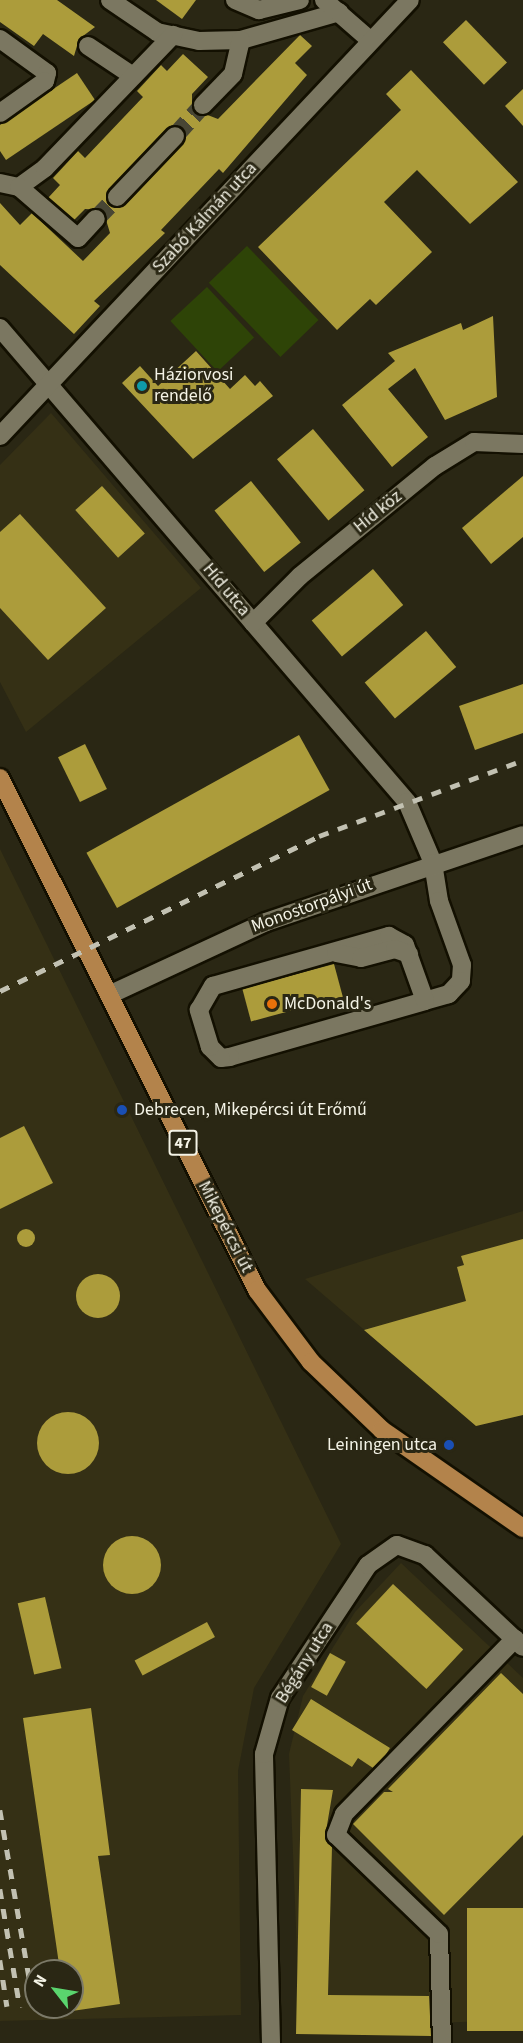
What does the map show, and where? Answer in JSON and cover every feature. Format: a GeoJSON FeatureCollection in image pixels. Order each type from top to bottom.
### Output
{"type":"FeatureCollection","features":[{"type":"Feature","properties":{"kind":"main road","name":"Mikepércsi út"},"geometry":{"type":"LineString","coordinates":[[0,778],[257,1290],[311,1362],[382,1430],[523,1528]]}},
{"type":"Feature","properties":{"kind":"street"},"geometry":{"type":"LineString","coordinates":[[110,0],[157,32],[241,40],[339,12]]}},
{"type":"Feature","properties":{"kind":"street"},"geometry":{"type":"LineString","coordinates":[[235,0],[259,10],[300,0]]}},
{"type":"Feature","properties":{"kind":"street"},"geometry":{"type":"LineString","coordinates":[[324,0],[371,41]]}},
{"type":"Feature","properties":{"kind":"street","name":"Szabó Kálmán utca"},"geometry":{"type":"LineString","coordinates":[[0,436],[410,0]]}},
{"type":"Feature","properties":{"kind":"street"},"geometry":{"type":"LineString","coordinates":[[19,187],[173,35]]}},
{"type":"Feature","properties":{"kind":"street"},"geometry":{"type":"LineString","coordinates":[[0,39],[47,73],[45,81],[0,113]]}},
{"type":"Feature","properties":{"kind":"street"},"geometry":{"type":"LineString","coordinates":[[204,105],[233,74],[241,40]]}},
{"type":"Feature","properties":{"kind":"street"},"geometry":{"type":"LineString","coordinates":[[88,46],[133,76]]}},
{"type":"Feature","properties":{"kind":"street"},"geometry":{"type":"LineString","coordinates":[[117,197],[175,136]]}},
{"type":"Feature","properties":{"kind":"street"},"geometry":{"type":"LineString","coordinates":[[0,183],[19,187],[78,238],[96,219]]}},
{"type":"Feature","properties":{"kind":"street","name":"Híd utca"},"geometry":{"type":"LineString","coordinates":[[0,328],[407,802],[433,863],[461,981],[449,994],[425,1001]]}},
{"type":"Feature","properties":{"kind":"street","name":"Híd köz"},"geometry":{"type":"LineString","coordinates":[[253,623],[300,576],[435,466],[474,442],[523,444]]}},
{"type":"Feature","properties":{"kind":"street","name":"Monostorpályi út"},"geometry":{"type":"LineString","coordinates":[[109,995],[266,922],[433,863],[523,835]]}},
{"type":"Feature","properties":{"kind":"street"},"geometry":{"type":"LineString","coordinates":[[389,936],[399,937],[409,954],[425,1001],[221,1058],[210,1047],[199,1010],[207,991],[389,936]]}},
{"type":"Feature","properties":{"kind":"street","name":"Bégány utca"},"geometry":{"type":"LineString","coordinates":[[271,2043],[264,1754],[280,1698],[368,1565],[397,1545],[425,1555],[519,1643]]}},
{"type":"Feature","properties":{"kind":"street"},"geometry":{"type":"LineString","coordinates":[[442,2043],[439,1934],[336,1835],[344,1814],[519,1643]]}},
{"type":"Feature","properties":{"kind":"shaded area"},"geometry":{"type":"Polygon","coordinates":[[[51,413],[201,588],[26,732],[0,682],[0,465],[51,413]]]}},
{"type":"Feature","properties":{"kind":"shaded area"},"geometry":{"type":"Polygon","coordinates":[[[0,849],[341,1544],[254,1688],[238,1771],[241,2015],[84,2019],[84,1959],[24,1959],[24,2019],[80,2019],[0,2021],[0,849]]]}},
{"type":"Feature","properties":{"kind":"shaded area"},"geometry":{"type":"Polygon","coordinates":[[[523,1211],[523,1415],[476,1426],[305,1279],[523,1211]]]}},
{"type":"Feature","properties":{"kind":"shaded area"},"geometry":{"type":"Polygon","coordinates":[[[401,1563],[523,1678],[523,2020],[300,2027],[289,1754],[303,1696],[355,1612],[401,1563]]]}},
{"type":"Feature","properties":{"kind":"green space"},"geometry":{"type":"Polygon","coordinates":[[[247,246],[319,320],[280,357],[209,283],[247,246]]]}},
{"type":"Feature","properties":{"kind":"green space"},"geometry":{"type":"Polygon","coordinates":[[[207,287],[254,337],[217,372],[170,321],[207,287]]]}},
{"type":"Feature","properties":{"kind":"building"},"geometry":{"type":"Polygon","coordinates":[[[0,0],[57,0],[95,27],[79,39],[74,56],[43,34],[34,46],[0,22],[0,0]]]}},
{"type":"Feature","properties":{"kind":"building"},"geometry":{"type":"Polygon","coordinates":[[[156,0],[196,0],[182,19],[156,0]]]}},
{"type":"Feature","properties":{"kind":"building"},"geometry":{"type":"Polygon","coordinates":[[[466,20],[507,62],[484,85],[443,42],[466,20]]]}},
{"type":"Feature","properties":{"kind":"building"},"geometry":{"type":"Polygon","coordinates":[[[300,35],[312,46],[295,63],[307,75],[223,173],[219,169],[161,230],[165,233],[94,301],[100,306],[74,334],[0,265],[0,203],[20,225],[32,213],[83,261],[110,233],[103,210],[85,209],[74,220],[48,198],[60,185],[53,178],[78,151],[85,158],[143,97],[137,91],[161,65],[167,71],[183,54],[208,77],[192,94],[192,109],[218,119],[300,35]],[[172,125],[109,189],[110,206],[125,205],[183,144],[186,132],[172,125]]]}},
{"type":"Feature","properties":{"kind":"building"},"geometry":{"type":"Polygon","coordinates":[[[411,70],[518,182],[470,224],[417,170],[384,202],[432,252],[376,305],[370,299],[337,330],[258,247],[401,110],[386,94],[411,70]]]}},
{"type":"Feature","properties":{"kind":"building"},"geometry":{"type":"Polygon","coordinates":[[[77,73],[95,100],[6,160],[0,151],[0,125],[77,73]]]}},
{"type":"Feature","properties":{"kind":"building"},"geometry":{"type":"Polygon","coordinates":[[[523,89],[523,126],[505,106],[523,89]]]}},
{"type":"Feature","properties":{"kind":"building"},"geometry":{"type":"Polygon","coordinates":[[[493,316],[497,397],[445,420],[415,368],[388,389],[428,437],[392,467],[342,405],[395,361],[388,353],[461,323],[463,330],[493,316]]]}},
{"type":"Feature","properties":{"kind":"building"},"geometry":{"type":"Polygon","coordinates":[[[196,351],[230,389],[245,375],[255,386],[260,381],[273,396],[193,459],[122,383],[140,366],[158,386],[196,351]]]}},
{"type":"Feature","properties":{"kind":"building"},"geometry":{"type":"Polygon","coordinates":[[[313,429],[364,490],[328,520],[277,459],[313,429]]]}},
{"type":"Feature","properties":{"kind":"building"},"geometry":{"type":"Polygon","coordinates":[[[523,476],[523,537],[491,564],[462,528],[523,476]]]}},
{"type":"Feature","properties":{"kind":"building"},"geometry":{"type":"Polygon","coordinates":[[[251,481],[301,542],[264,572],[214,511],[251,481]]]}},
{"type":"Feature","properties":{"kind":"building"},"geometry":{"type":"Polygon","coordinates":[[[102,486],[145,534],[118,558],[75,510],[102,486]]]}},
{"type":"Feature","properties":{"kind":"building"},"geometry":{"type":"Polygon","coordinates":[[[20,514],[106,608],[48,660],[0,608],[0,532],[20,514]]]}},
{"type":"Feature","properties":{"kind":"building"},"geometry":{"type":"Polygon","coordinates":[[[373,569],[403,605],[342,656],[312,620],[373,569]]]}},
{"type":"Feature","properties":{"kind":"building"},"geometry":{"type":"Polygon","coordinates":[[[426,631],[456,667],[395,718],[365,682],[426,631]]]}},
{"type":"Feature","properties":{"kind":"building"},"geometry":{"type":"Polygon","coordinates":[[[523,684],[523,733],[475,750],[459,706],[523,684]]]}},
{"type":"Feature","properties":{"kind":"building"},"geometry":{"type":"Polygon","coordinates":[[[299,735],[330,790],[117,908],[86,853],[299,735]]]}},
{"type":"Feature","properties":{"kind":"building"},"geometry":{"type":"Polygon","coordinates":[[[85,744],[107,789],[80,802],[58,757],[85,744]]]}},
{"type":"Feature","properties":{"kind":"building"},"geometry":{"type":"Polygon","coordinates":[[[334,964],[343,997],[251,1021],[242,989],[334,964]]]}},
{"type":"Feature","properties":{"kind":"building"},"geometry":{"type":"Polygon","coordinates":[[[24,1126],[53,1183],[0,1209],[0,1138],[24,1126]]]}},
{"type":"Feature","properties":{"kind":"building"},"geometry":{"type":"Polygon","coordinates":[[[26,1229],[32,1232],[35,1238],[32,1244],[26,1247],[20,1244],[17,1238],[20,1232],[26,1229]]]}},
{"type":"Feature","properties":{"kind":"building"},"geometry":{"type":"Polygon","coordinates":[[[523,1239],[523,1415],[476,1426],[364,1330],[466,1301],[457,1267],[464,1265],[461,1256],[523,1239]]]}},
{"type":"Feature","properties":{"kind":"building"},"geometry":{"type":"Polygon","coordinates":[[[98,1274],[113,1281],[120,1296],[113,1311],[98,1318],[83,1311],[76,1296],[83,1281],[98,1274]]]}},
{"type":"Feature","properties":{"kind":"building"},"geometry":{"type":"Polygon","coordinates":[[[68,1412],[80,1414],[90,1421],[97,1431],[99,1443],[97,1455],[90,1465],[80,1472],[68,1474],[56,1472],[46,1465],[39,1455],[37,1443],[39,1431],[46,1421],[56,1414],[68,1412]]]}},
{"type":"Feature","properties":{"kind":"building"},"geometry":{"type":"Polygon","coordinates":[[[126,1536],[138,1536],[153,1544],[161,1559],[161,1571],[153,1586],[138,1594],[126,1594],[111,1586],[103,1571],[103,1559],[111,1544],[126,1536]]]}},
{"type":"Feature","properties":{"kind":"building"},"geometry":{"type":"Polygon","coordinates":[[[393,1584],[463,1649],[426,1689],[356,1623],[393,1584]]]}},
{"type":"Feature","properties":{"kind":"building"},"geometry":{"type":"Polygon","coordinates":[[[45,1597],[61,1668],[34,1674],[18,1603],[45,1597]]]}},
{"type":"Feature","properties":{"kind":"building"},"geometry":{"type":"Polygon","coordinates":[[[207,1622],[215,1637],[143,1676],[135,1660],[207,1622]]]}},
{"type":"Feature","properties":{"kind":"building"},"geometry":{"type":"Polygon","coordinates":[[[330,1653],[346,1662],[327,1696],[311,1687],[330,1653]]]}},
{"type":"Feature","properties":{"kind":"building"},"geometry":{"type":"Polygon","coordinates":[[[501,1673],[523,1694],[523,1835],[444,1915],[353,1824],[384,1792],[393,1792],[388,1789],[501,1673]]]}},
{"type":"Feature","properties":{"kind":"building"},"geometry":{"type":"Polygon","coordinates":[[[311,1699],[390,1748],[385,1756],[373,1768],[358,1758],[352,1767],[292,1730],[311,1699]]]}},
{"type":"Feature","properties":{"kind":"building"},"geometry":{"type":"Polygon","coordinates":[[[91,1708],[110,1855],[98,1856],[120,2004],[84,2009],[84,1959],[58,1959],[23,1718],[91,1708]]]}},
{"type":"Feature","properties":{"kind":"building"},"geometry":{"type":"Polygon","coordinates":[[[301,1789],[333,1790],[325,1837],[332,1847],[328,1995],[429,1996],[431,2036],[296,2034],[301,1789]]]}},
{"type":"Feature","properties":{"kind":"building"},"geometry":{"type":"Polygon","coordinates":[[[467,1908],[523,1908],[523,2031],[467,2031],[467,1908]]]}},
{"type":"Feature","properties":{"kind":"tunnel"},"geometry":{"type":"LineString","coordinates":[[175,136],[203,105]]}},
{"type":"Feature","properties":{"kind":"tunnel"},"geometry":{"type":"LineString","coordinates":[[96,219],[117,197]]}},
{"type":"Feature","properties":{"kind":"railway"},"geometry":{"type":"LineString","coordinates":[[0,991],[319,836],[523,760]]}},
{"type":"Feature","properties":{"kind":"railway"},"geometry":{"type":"LineString","coordinates":[[0,1810],[26,1959]]}},
{"type":"Feature","properties":{"kind":"railway"},"geometry":{"type":"LineString","coordinates":[[0,1889],[20,2007]]}},
{"type":"Feature","properties":{"kind":"railway"},"geometry":{"type":"LineString","coordinates":[[0,1960],[7,2006]]}},
{"type":"Feature","properties":{"kind":"place","name":"Háziorvosi rendelő"},"geometry":{"type":"Point","coordinates":[142,386]}},
{"type":"Feature","properties":{"kind":"place","name":"McDonald's"},"geometry":{"type":"Point","coordinates":[272,1004]}},
{"type":"Feature","properties":{"kind":"place","name":"Debrecen, Mikepércsi út Erőmű"},"geometry":{"type":"Point","coordinates":[122,1110]}},
{"type":"Feature","properties":{"kind":"place","name":"Leiningen utca"},"geometry":{"type":"Point","coordinates":[449,1445]}}]}
